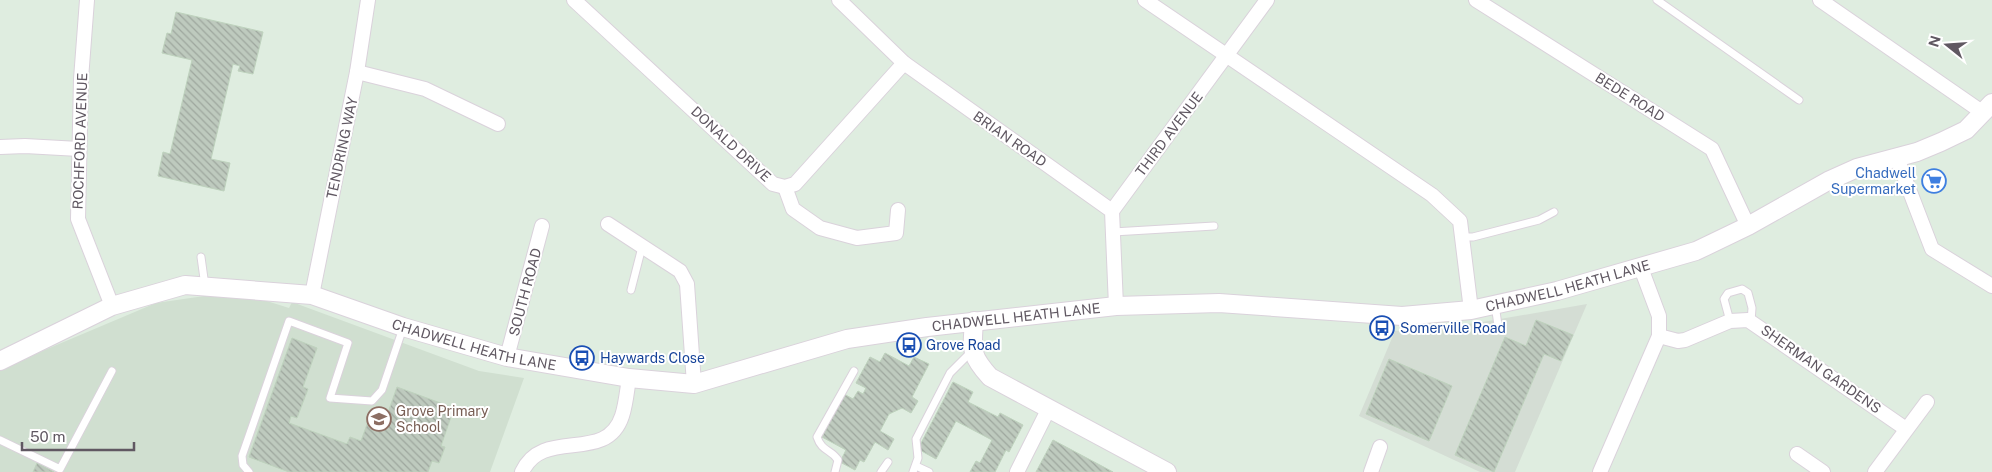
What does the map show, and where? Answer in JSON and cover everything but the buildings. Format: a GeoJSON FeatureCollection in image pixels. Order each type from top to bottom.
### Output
{"type":"FeatureCollection","features":[{"type":"Feature","properties":{"kind":"street","name":"ROCHFORD AVENUE"},"geometry":{"type":"LineString","coordinates":[[87,0],[78,218],[112,306]]}},
{"type":"Feature","properties":{"kind":"street","name":"TENDRING WAY"},"geometry":{"type":"LineString","coordinates":[[312,295],[358,72],[368,0]]}},
{"type":"Feature","properties":{"kind":"street","name":"DONALD DRIVE"},"geometry":{"type":"LineString","coordinates":[[574,0],[773,184],[784,187],[795,184],[904,63]]}},
{"type":"Feature","properties":{"kind":"street","name":"BRIAN ROAD"},"geometry":{"type":"LineString","coordinates":[[839,0],[904,63],[1112,211]]}},
{"type":"Feature","properties":{"kind":"street"},"geometry":{"type":"LineString","coordinates":[[1145,0],[1226,57],[1432,195],[1460,220],[1471,310]]}},
{"type":"Feature","properties":{"kind":"street","name":"THIRD AVENUE"},"geometry":{"type":"LineString","coordinates":[[1112,211],[1268,0]]}},
{"type":"Feature","properties":{"kind":"street","name":"BEDE ROAD"},"geometry":{"type":"LineString","coordinates":[[1476,0],[1712,149],[1748,226]]}},
{"type":"Feature","properties":{"kind":"street"},"geometry":{"type":"LineString","coordinates":[[1820,0],[1987,107]]}},
{"type":"Feature","properties":{"kind":"street"},"geometry":{"type":"LineString","coordinates":[[358,72],[425,89],[498,124]]}},
{"type":"Feature","properties":{"kind":"street","name":"CHADWELL HEATH LANE"},"geometry":{"type":"LineString","coordinates":[[0,361],[112,306],[185,285],[312,295],[403,327],[507,357],[629,378],[694,384],[847,339],[974,321],[1116,306],[1219,303],[1402,316],[1471,310],[1641,268],[1696,251],[1748,226],[1828,181],[1857,168],[1897,158],[1941,142],[1966,130],[1987,107]]}},
{"type":"Feature","properties":{"kind":"street"},"geometry":{"type":"LineString","coordinates":[[0,147],[25,146],[80,149]]}},
{"type":"Feature","properties":{"kind":"street"},"geometry":{"type":"LineString","coordinates":[[1897,158],[1932,249],[1992,286]]}},
{"type":"Feature","properties":{"kind":"street"},"geometry":{"type":"LineString","coordinates":[[784,187],[793,209],[820,228],[856,238],[896,233],[898,210]]}},
{"type":"Feature","properties":{"kind":"street"},"geometry":{"type":"LineString","coordinates":[[1112,211],[1116,306]]}},
{"type":"Feature","properties":{"kind":"street"},"geometry":{"type":"LineString","coordinates":[[608,224],[680,271],[687,284],[694,384]]}},
{"type":"Feature","properties":{"kind":"street","name":"SOUTH ROAD"},"geometry":{"type":"LineString","coordinates":[[507,357],[542,226]]}},
{"type":"Feature","properties":{"kind":"street"},"geometry":{"type":"LineString","coordinates":[[1600,472],[1659,336],[1659,316],[1641,268]]}},
{"type":"Feature","properties":{"kind":"street","name":"SHERMAN GARDENS"},"geometry":{"type":"LineString","coordinates":[[1659,336],[1678,341],[1685,340],[1730,320],[1751,322],[1906,429]]}},
{"type":"Feature","properties":{"kind":"street"},"geometry":{"type":"LineString","coordinates":[[974,321],[972,351],[979,365],[990,377],[1165,472]]}},
{"type":"Feature","properties":{"kind":"street"},"geometry":{"type":"LineString","coordinates":[[522,472],[527,461],[548,447],[592,444],[608,435],[622,417],[629,378]]}},
{"type":"Feature","properties":{"kind":"street"},"geometry":{"type":"LineString","coordinates":[[1875,472],[1927,402]]}},
{"type":"Feature","properties":{"kind":"street"},"geometry":{"type":"LineString","coordinates":[[1017,472],[1049,408]]}},
{"type":"Feature","properties":{"kind":"street"},"geometry":{"type":"LineString","coordinates":[[1372,472],[1380,447]]}},
{"type":"Feature","properties":{"kind":"street"},"geometry":{"type":"LineString","coordinates":[[1796,454],[1823,472]]}},
{"type":"Feature","properties":{"kind":"lane"},"geometry":{"type":"LineString","coordinates":[[1657,0],[1799,100]]}},
{"type":"Feature","properties":{"kind":"lane"},"geometry":{"type":"LineString","coordinates":[[1462,237],[1473,237],[1539,220],[1554,212]]}},
{"type":"Feature","properties":{"kind":"lane"},"geometry":{"type":"LineString","coordinates":[[1112,232],[1214,226]]}},
{"type":"Feature","properties":{"kind":"lane"},"geometry":{"type":"LineString","coordinates":[[631,290],[642,246]]}},
{"type":"Feature","properties":{"kind":"lane"},"geometry":{"type":"LineString","coordinates":[[201,258],[205,287]]}},
{"type":"Feature","properties":{"kind":"lane"},"geometry":{"type":"LineString","coordinates":[[1730,320],[1724,299],[1728,293],[1742,289],[1748,293],[1752,308],[1751,322]]}},
{"type":"Feature","properties":{"kind":"lane"},"geometry":{"type":"LineString","coordinates":[[1494,305],[1498,325]]}},
{"type":"Feature","properties":{"kind":"lane"},"geometry":{"type":"LineString","coordinates":[[249,472],[243,465],[242,456],[289,320],[348,343],[330,398],[341,400],[372,401],[382,390],[403,327]]}},
{"type":"Feature","properties":{"kind":"lane"},"geometry":{"type":"LineString","coordinates":[[928,472],[914,469],[918,458],[916,439],[950,373],[972,351]]}},
{"type":"Feature","properties":{"kind":"lane"},"geometry":{"type":"LineString","coordinates":[[0,440],[60,470],[112,371]]}},
{"type":"Feature","properties":{"kind":"lane"},"geometry":{"type":"LineString","coordinates":[[835,472],[838,460],[835,455],[820,447],[817,437],[854,371]]}},
{"type":"Feature","properties":{"kind":"lane"},"geometry":{"type":"LineString","coordinates":[[881,472],[888,462]]}},
{"type":"Feature","properties":{"kind":"shaded area"},"geometry":{"type":"Polygon","coordinates":[[[225,293],[254,297],[289,308],[292,302],[479,371],[524,378],[490,472],[0,472],[0,371],[21,360],[156,303],[225,293]]]}},
{"type":"Feature","properties":{"kind":"shaded area"},"geometry":{"type":"Polygon","coordinates":[[[1587,304],[1515,472],[1480,472],[1359,416],[1395,331],[1477,323],[1587,304]]]}},
{"type":"Feature","properties":{"kind":"place","name":"Chadwell Supermarket"},"geometry":{"type":"Point","coordinates":[1934,181]}},
{"type":"Feature","properties":{"kind":"place","name":"Somerville Road"},"geometry":{"type":"Point","coordinates":[1382,328]}},
{"type":"Feature","properties":{"kind":"place","name":"Grove Road"},"geometry":{"type":"Point","coordinates":[909,345]}},
{"type":"Feature","properties":{"kind":"place","name":"Haywards Close"},"geometry":{"type":"Point","coordinates":[582,358]}},
{"type":"Feature","properties":{"kind":"place","name":"Grove Primary School"},"geometry":{"type":"Point","coordinates":[379,419]}}]}
